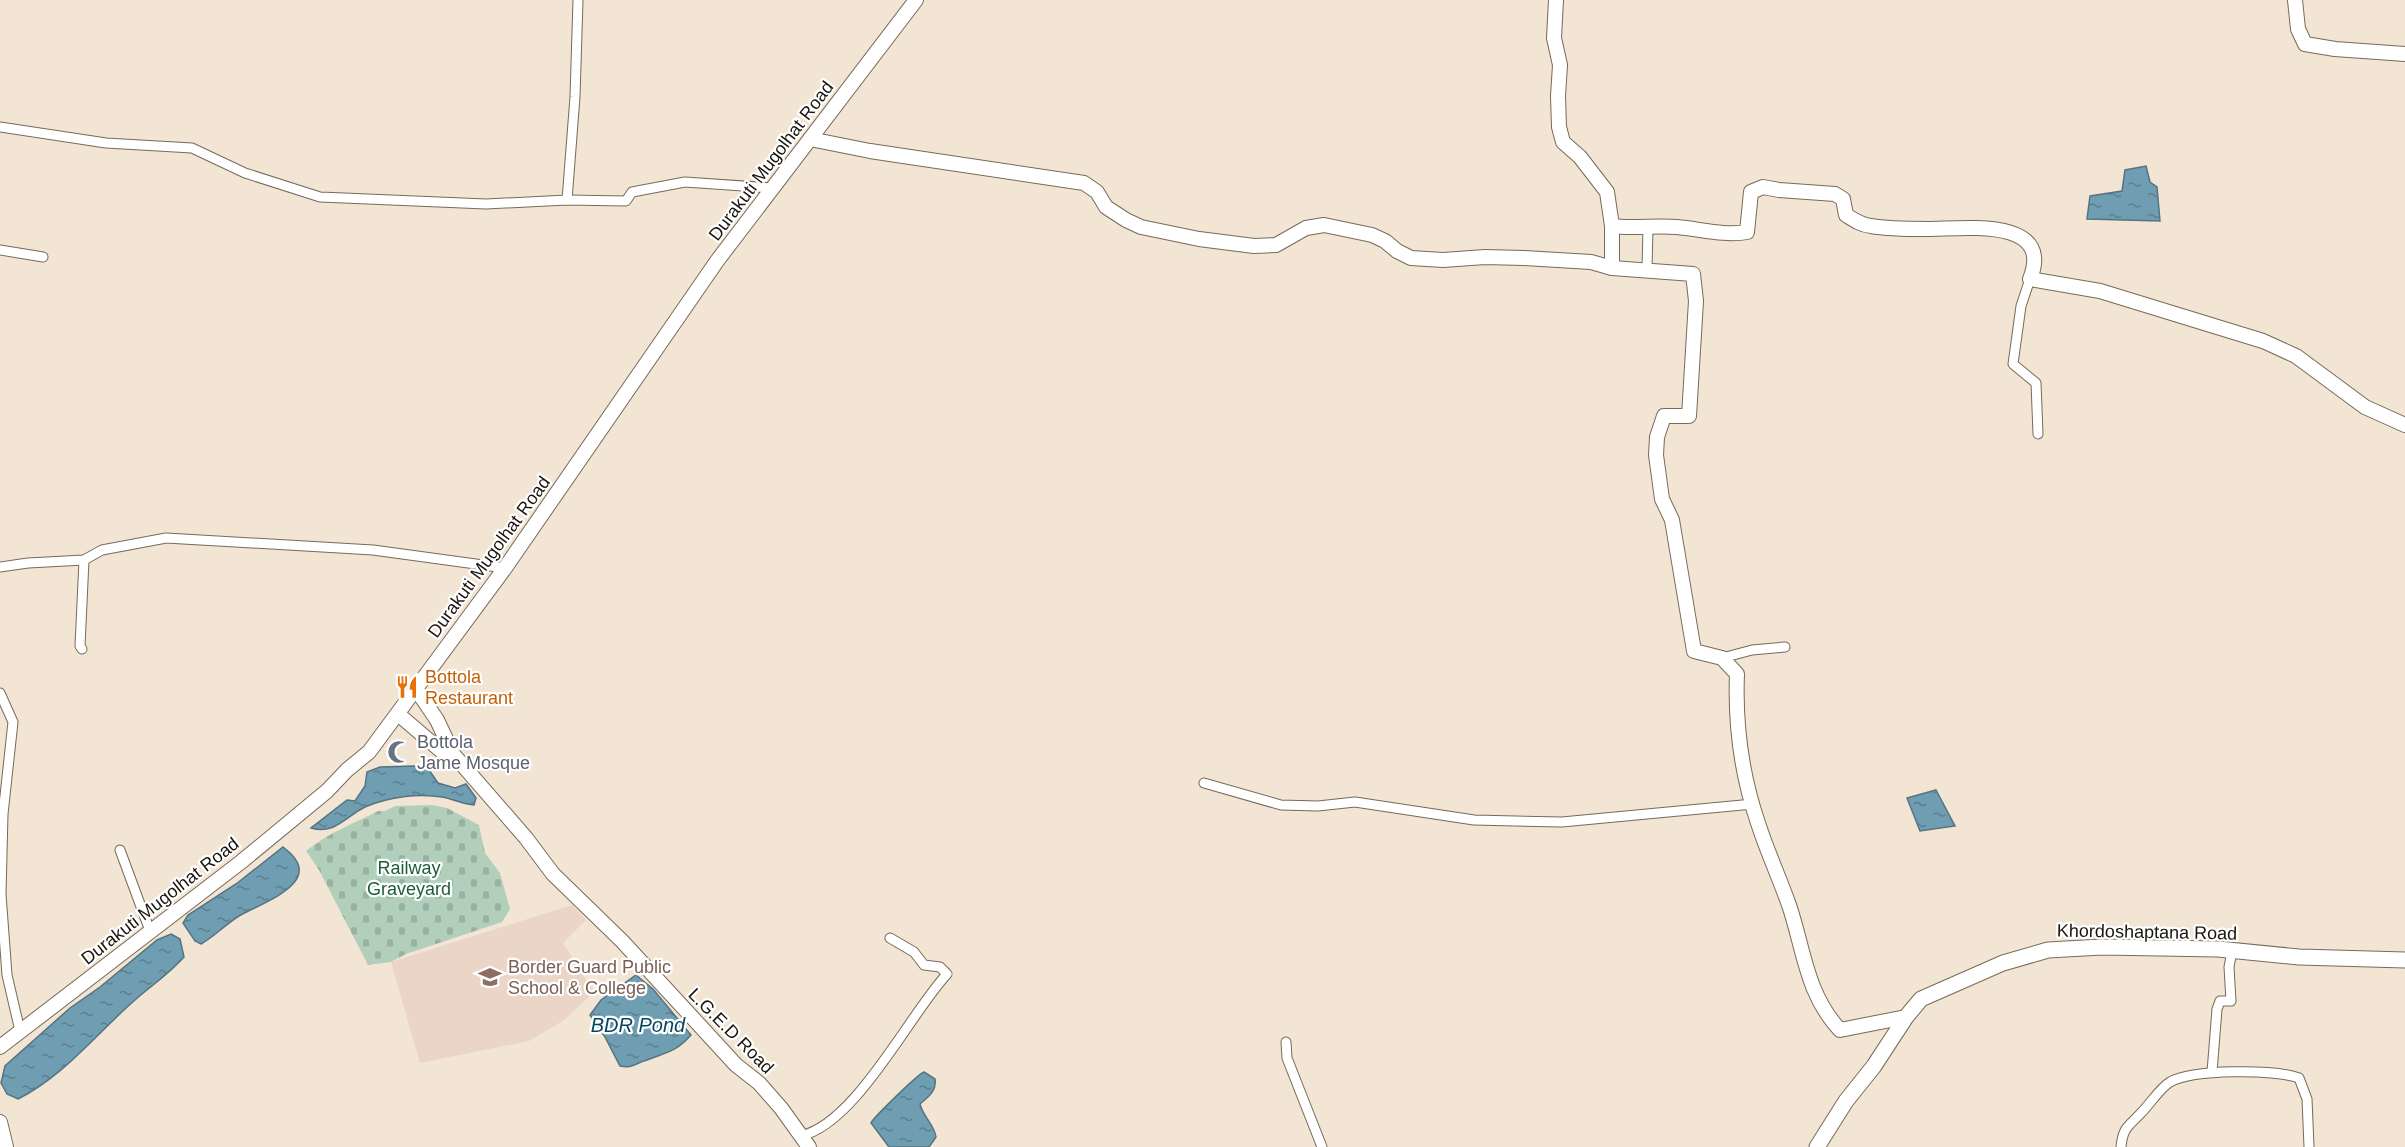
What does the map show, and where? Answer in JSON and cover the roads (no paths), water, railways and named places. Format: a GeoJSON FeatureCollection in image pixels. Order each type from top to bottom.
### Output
{"type":"FeatureCollection","features":[{"type":"Feature","properties":{"kind":"main road","name":"Khordoshaptana Road"},"geometry":{"type":"LineString","coordinates":[[1823,1144],[1846,1101],[1874,1066],[1906,1017],[1921,999],[2003,963],[2048,950],[2102,947],[2218,949],[2299,957],[2405,960]]}},
{"type":"Feature","properties":{"kind":"street"},"geometry":{"type":"LineString","coordinates":[[567,200],[579,0]]}},
{"type":"Feature","properties":{"kind":"street","name":"Durakuti Mugolhat Road"},"geometry":{"type":"LineString","coordinates":[[0,1047],[241,862],[327,791],[369,752],[505,568],[711,271],[916,0]]}},
{"type":"Feature","properties":{"kind":"street"},"geometry":{"type":"LineString","coordinates":[[1556,0],[1554,38],[1560,65],[1559,127],[1563,142],[1580,157],[1607,192],[1612,226],[1612,268]]}},
{"type":"Feature","properties":{"kind":"street"},"geometry":{"type":"LineString","coordinates":[[2295,0],[2298,29],[2305,44],[2335,49],[2405,54]]}},
{"type":"Feature","properties":{"kind":"street"},"geometry":{"type":"LineString","coordinates":[[0,127],[106,143],[192,148],[245,173],[320,197],[486,204],[567,200],[626,201],[632,192],[685,182],[773,188]]}},
{"type":"Feature","properties":{"kind":"street"},"geometry":{"type":"LineString","coordinates":[[810,139],[870,151],[1084,183],[1097,192],[1106,207],[1126,220],[1141,227],[1198,239],[1254,246],[1275,245],[1306,228],[1324,225],[1371,235],[1411,258],[1443,260],[1485,257],[1591,262],[1612,268],[1693,274],[1696,301],[1689,416],[1664,416],[1657,437],[1656,455],[1662,499],[1672,520],[1694,651],[1722,658],[1752,650],[1785,647]]}},
{"type":"Feature","properties":{"kind":"street"},"geometry":{"type":"LineString","coordinates":[[1612,226],[1676,227],[1736,234],[1747,232],[1751,192],[1763,187],[1834,194],[1843,199],[1846,215],[1855,222],[1870,226],[1927,229],[1991,228],[2015,233],[2029,243],[2034,252],[2034,269],[2021,306],[2013,364],[2036,383],[2038,434]]}},
{"type":"Feature","properties":{"kind":"street"},"geometry":{"type":"LineString","coordinates":[[1647,269],[1648,228]]}},
{"type":"Feature","properties":{"kind":"street"},"geometry":{"type":"LineString","coordinates":[[0,250],[43,257]]}},
{"type":"Feature","properties":{"kind":"street"},"geometry":{"type":"LineString","coordinates":[[2030,279],[2100,291],[2263,341],[2296,356],[2365,407],[2405,425]]}},
{"type":"Feature","properties":{"kind":"street"},"geometry":{"type":"LineString","coordinates":[[0,567],[84,560],[102,550],[166,538],[373,550],[505,568]]}},
{"type":"Feature","properties":{"kind":"street"},"geometry":{"type":"LineString","coordinates":[[82,649],[80,646],[84,560]]}},
{"type":"Feature","properties":{"kind":"street"},"geometry":{"type":"LineString","coordinates":[[1722,658],[1737,674],[1736,696],[1742,758],[1757,821],[1789,905],[1806,971],[1826,1016],[1840,1030],[1906,1017]]}},
{"type":"Feature","properties":{"kind":"street"},"geometry":{"type":"LineString","coordinates":[[398,714],[446,755],[453,754],[437,720],[416,689]]}},
{"type":"Feature","properties":{"kind":"street"},"geometry":{"type":"LineString","coordinates":[[0,693],[13,722],[3,814],[1,894],[7,975],[20,1031]]}},
{"type":"Feature","properties":{"kind":"street","name":"L.G.E.D Road"},"geometry":{"type":"LineString","coordinates":[[453,754],[526,838],[553,874],[622,941],[735,1065],[759,1083],[781,1108],[809,1147]]}},
{"type":"Feature","properties":{"kind":"street"},"geometry":{"type":"LineString","coordinates":[[1204,783],[1281,805],[1318,806],[1355,801],[1474,820],[1562,822],[1753,804]]}},
{"type":"Feature","properties":{"kind":"street"},"geometry":{"type":"LineString","coordinates":[[120,850],[150,931]]}},
{"type":"Feature","properties":{"kind":"street"},"geometry":{"type":"LineString","coordinates":[[800,1136],[810,1134],[835,1117],[856,1098],[947,974],[940,967],[924,966],[914,952],[890,938]]}},
{"type":"Feature","properties":{"kind":"street"},"geometry":{"type":"LineString","coordinates":[[2212,1072],[2217,1009],[2220,1001],[2231,1001],[2229,967],[2232,951]]}},
{"type":"Feature","properties":{"kind":"street"},"geometry":{"type":"LineString","coordinates":[[1286,1042],[1290,1065],[1322,1147]]}},
{"type":"Feature","properties":{"kind":"street"},"geometry":{"type":"LineString","coordinates":[[2121,1147],[2122,1133],[2168,1082],[2189,1075],[2212,1072],[2285,1073],[2299,1078],[2307,1099],[2309,1147]]}},
{"type":"Feature","properties":{"kind":"street"},"geometry":{"type":"LineString","coordinates":[[0,1122],[6,1147]]}},
{"type":"Feature","properties":{"kind":"water"},"geometry":{"type":"Polygon","coordinates":[[[2146,166],[2150,182],[2157,187],[2160,221],[2087,219],[2090,196],[2122,191],[2125,170],[2146,166]]]}},
{"type":"Feature","properties":{"kind":"water"},"geometry":{"type":"Polygon","coordinates":[[[415,766],[429,770],[438,783],[455,788],[466,784],[476,798],[474,805],[433,796],[403,797],[365,807],[334,827],[311,828],[347,800],[355,801],[365,786],[367,772],[380,767],[415,766]]]}},
{"type":"Feature","properties":{"kind":"water"},"geometry":{"type":"Polygon","coordinates":[[[1936,790],[1955,826],[1920,831],[1907,798],[1936,790]]]}},
{"type":"Feature","properties":{"kind":"water"},"geometry":{"type":"Polygon","coordinates":[[[283,847],[295,859],[299,870],[296,880],[288,889],[239,916],[201,944],[195,941],[183,923],[188,915],[236,884],[283,847]]]}},
{"type":"Feature","properties":{"kind":"water"},"geometry":{"type":"Polygon","coordinates":[[[171,934],[180,939],[184,957],[178,963],[50,1078],[18,1099],[7,1094],[1,1083],[5,1066],[70,1008],[100,987],[157,940],[171,934]]]}},
{"type":"Feature","properties":{"kind":"water","name":"BDR Pond"},"geometry":{"type":"Polygon","coordinates":[[[636,975],[653,989],[691,1035],[671,1051],[624,1067],[620,1066],[590,1015],[601,1000],[636,975]]]}},
{"type":"Feature","properties":{"kind":"water"},"geometry":{"type":"Polygon","coordinates":[[[924,1072],[935,1079],[935,1087],[920,1104],[936,1137],[929,1147],[889,1147],[871,1123],[896,1096],[924,1072]]]}},
{"type":"Feature","properties":{"kind":"place","name":"Bottola Restaurant"},"geometry":{"type":"Point","coordinates":[407,687]}},
{"type":"Feature","properties":{"kind":"place","name":"Bottola Jame Mosque"},"geometry":{"type":"Point","coordinates":[399,752]}},
{"type":"Feature","properties":{"kind":"place","name":"Border Guard Public School & College"},"geometry":{"type":"Point","coordinates":[490,977]}},
{"type":"Feature","properties":{"kind":"park label","name":"Railway Graveyard"},"geometry":{"type":"Point","coordinates":[409,878]}}]}
